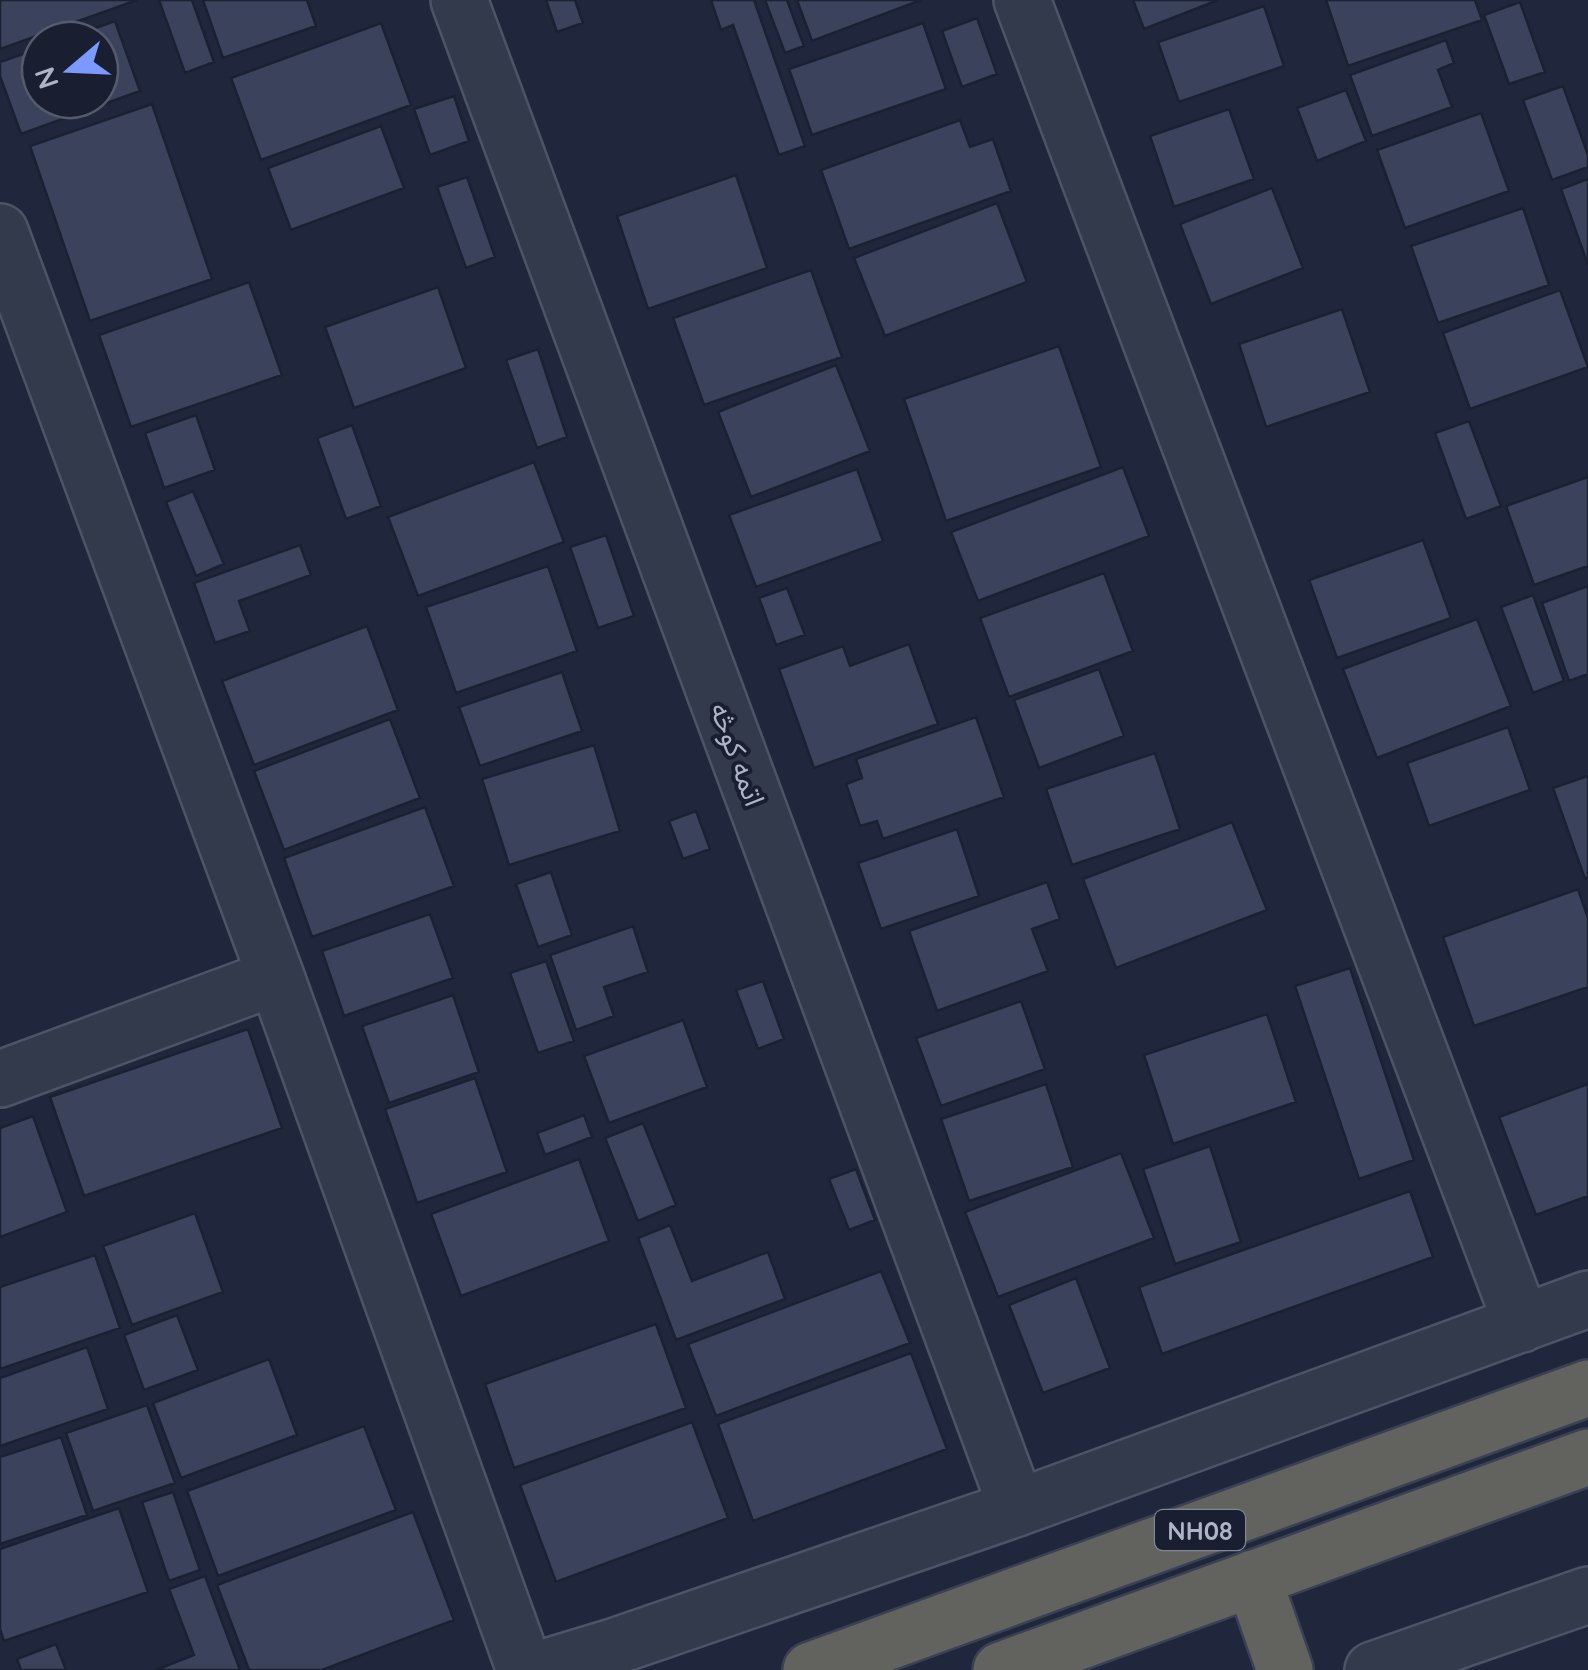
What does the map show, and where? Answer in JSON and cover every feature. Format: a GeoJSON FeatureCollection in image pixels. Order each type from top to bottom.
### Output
{"type":"FeatureCollection","features":[{"type":"Feature","properties":{"kind":"highway","name":"NH08"},"geometry":{"type":"LineString","coordinates":[[811,1670],[1588,1388]]}},
{"type":"Feature","properties":{"kind":"highway","name":"NH08"},"geometry":{"type":"LineString","coordinates":[[1002,1670],[1588,1457]]}},
{"type":"Feature","properties":{"kind":"highway"},"geometry":{"type":"LineString","coordinates":[[1253,1578],[1285,1670]]}},
{"type":"Feature","properties":{"kind":"street","name":"اتمه کوڅه"},"geometry":{"type":"LineString","coordinates":[[458,0],[1017,1508]]}},
{"type":"Feature","properties":{"kind":"street"},"geometry":{"type":"LineString","coordinates":[[1022,0],[1522,1324]]}},
{"type":"Feature","properties":{"kind":"street"},"geometry":{"type":"LineString","coordinates":[[0,232],[276,977],[525,1670]]}},
{"type":"Feature","properties":{"kind":"street"},"geometry":{"type":"LineString","coordinates":[[0,1079],[276,977]]}},
{"type":"Feature","properties":{"kind":"street"},"geometry":{"type":"LineString","coordinates":[[537,1670],[1017,1508],[1588,1299]]}},
{"type":"Feature","properties":{"kind":"street"},"geometry":{"type":"LineString","coordinates":[[1372,1670],[1588,1595]]}},
{"type":"Feature","properties":{"kind":"building"},"geometry":{"type":"Polygon","coordinates":[[[0,0],[137,0],[81,20],[20,20],[20,42],[0,49],[0,0]]]}},
{"type":"Feature","properties":{"kind":"building"},"geometry":{"type":"Polygon","coordinates":[[[159,0],[192,0],[214,62],[185,73],[159,0]]]}},
{"type":"Feature","properties":{"kind":"building"},"geometry":{"type":"Polygon","coordinates":[[[203,0],[307,0],[316,26],[223,58],[203,0]]]}},
{"type":"Feature","properties":{"kind":"building"},"geometry":{"type":"Polygon","coordinates":[[[546,0],[575,0],[583,23],[557,32],[546,0]]]}},
{"type":"Feature","properties":{"kind":"building"},"geometry":{"type":"Polygon","coordinates":[[[711,0],[754,0],[805,146],[779,155],[733,25],[721,30],[711,0]]]}},
{"type":"Feature","properties":{"kind":"building"},"geometry":{"type":"Polygon","coordinates":[[[765,0],[787,0],[804,46],[785,53],[765,0]]]}},
{"type":"Feature","properties":{"kind":"building"},"geometry":{"type":"Polygon","coordinates":[[[797,0],[921,0],[812,41],[797,0]]]}},
{"type":"Feature","properties":{"kind":"building"},"geometry":{"type":"Polygon","coordinates":[[[1133,0],[1218,0],[1144,29],[1133,0]]]}},
{"type":"Feature","properties":{"kind":"building"},"geometry":{"type":"Polygon","coordinates":[[[1326,0],[1475,0],[1482,20],[1348,66],[1326,0]]]}},
{"type":"Feature","properties":{"kind":"building"},"geometry":{"type":"Polygon","coordinates":[[[1520,2],[1545,72],[1509,84],[1484,15],[1520,2]]]}},
{"type":"Feature","properties":{"kind":"building"},"geometry":{"type":"Polygon","coordinates":[[[1264,6],[1284,66],[1179,102],[1158,42],[1264,6]]]}},
{"type":"Feature","properties":{"kind":"building"},"geometry":{"type":"Polygon","coordinates":[[[977,18],[997,74],[962,87],[942,31],[977,18]]]}},
{"type":"Feature","properties":{"kind":"building"},"geometry":{"type":"Polygon","coordinates":[[[381,23],[411,105],[261,160],[231,78],[381,23]]]}},
{"type":"Feature","properties":{"kind":"building"},"geometry":{"type":"Polygon","coordinates":[[[923,23],[946,89],[812,135],[789,69],[923,23]]]}},
{"type":"Feature","properties":{"kind":"building"},"geometry":{"type":"Polygon","coordinates":[[[120,35],[140,91],[120,98],[120,35]]]}},
{"type":"Feature","properties":{"kind":"building"},"geometry":{"type":"Polygon","coordinates":[[[1446,40],[1454,63],[1438,70],[1452,107],[1372,136],[1350,75],[1446,40]]]}},
{"type":"Feature","properties":{"kind":"building"},"geometry":{"type":"Polygon","coordinates":[[[20,55],[20,120],[60,120],[21,134],[0,76],[0,62],[20,55]]]}},
{"type":"Feature","properties":{"kind":"building"},"geometry":{"type":"Polygon","coordinates":[[[1563,86],[1588,155],[1588,167],[1552,180],[1523,100],[1563,86]]]}},
{"type":"Feature","properties":{"kind":"building"},"geometry":{"type":"Polygon","coordinates":[[[1346,90],[1366,141],[1317,161],[1297,108],[1346,90]]]}},
{"type":"Feature","properties":{"kind":"building"},"geometry":{"type":"Polygon","coordinates":[[[454,96],[469,141],[430,155],[414,109],[454,96]]]}},
{"type":"Feature","properties":{"kind":"building"},"geometry":{"type":"Polygon","coordinates":[[[152,104],[212,279],[90,321],[30,146],[106,120],[120,120],[120,115],[152,104]]]}},
{"type":"Feature","properties":{"kind":"building"},"geometry":{"type":"Polygon","coordinates":[[[1229,109],[1254,179],[1174,207],[1150,136],[1229,109]]]}},
{"type":"Feature","properties":{"kind":"building"},"geometry":{"type":"Polygon","coordinates":[[[1481,113],[1509,191],[1405,228],[1377,150],[1481,113]]]}},
{"type":"Feature","properties":{"kind":"building"},"geometry":{"type":"Polygon","coordinates":[[[960,120],[970,147],[993,139],[1011,191],[849,249],[821,170],[960,120]]]}},
{"type":"Feature","properties":{"kind":"building"},"geometry":{"type":"Polygon","coordinates":[[[381,126],[404,188],[291,230],[268,168],[381,126]]]}},
{"type":"Feature","properties":{"kind":"building"},"geometry":{"type":"Polygon","coordinates":[[[736,175],[767,268],[648,309],[617,216],[736,175]]]}},
{"type":"Feature","properties":{"kind":"building"},"geometry":{"type":"Polygon","coordinates":[[[467,177],[495,257],[466,268],[437,187],[467,177]]]}},
{"type":"Feature","properties":{"kind":"building"},"geometry":{"type":"Polygon","coordinates":[[[1588,179],[1588,265],[1561,189],[1588,179]]]}},
{"type":"Feature","properties":{"kind":"building"},"geometry":{"type":"Polygon","coordinates":[[[1272,188],[1303,268],[1211,304],[1180,224],[1272,188]]]}},
{"type":"Feature","properties":{"kind":"building"},"geometry":{"type":"Polygon","coordinates":[[[997,203],[1027,282],[885,336],[854,258],[997,203]]]}},
{"type":"Feature","properties":{"kind":"building"},"geometry":{"type":"Polygon","coordinates":[[[1523,208],[1549,285],[1438,323],[1411,246],[1523,208]]]}},
{"type":"Feature","properties":{"kind":"building"},"geometry":{"type":"Polygon","coordinates":[[[811,270],[842,357],[704,405],[673,318],[811,270]]]}},
{"type":"Feature","properties":{"kind":"building"},"geometry":{"type":"Polygon","coordinates":[[[249,282],[282,375],[131,427],[99,335],[249,282]]]}},
{"type":"Feature","properties":{"kind":"building"},"geometry":{"type":"Polygon","coordinates":[[[438,287],[466,368],[354,408],[325,327],[438,287]]]}},
{"type":"Feature","properties":{"kind":"building"},"geometry":{"type":"Polygon","coordinates":[[[1560,290],[1588,367],[1470,409],[1443,333],[1560,290]]]}},
{"type":"Feature","properties":{"kind":"building"},"geometry":{"type":"Polygon","coordinates":[[[1342,309],[1370,392],[1266,427],[1239,344],[1342,309]]]}},
{"type":"Feature","properties":{"kind":"building"},"geometry":{"type":"Polygon","coordinates":[[[1059,346],[1101,467],[946,521],[904,399],[1059,346]]]}},
{"type":"Feature","properties":{"kind":"building"},"geometry":{"type":"Polygon","coordinates":[[[538,349],[567,437],[537,448],[506,360],[538,349]]]}},
{"type":"Feature","properties":{"kind":"building"},"geometry":{"type":"Polygon","coordinates":[[[836,365],[870,451],[751,497],[718,412],[836,365]]]}},
{"type":"Feature","properties":{"kind":"building"},"geometry":{"type":"Polygon","coordinates":[[[196,415],[215,470],[164,488],[145,433],[196,415]]]}},
{"type":"Feature","properties":{"kind":"building"},"geometry":{"type":"Polygon","coordinates":[[[1469,421],[1501,506],[1466,519],[1435,433],[1469,421]]]}},
{"type":"Feature","properties":{"kind":"building"},"geometry":{"type":"Polygon","coordinates":[[[352,425],[381,506],[346,519],[317,438],[352,425]]]}},
{"type":"Feature","properties":{"kind":"building"},"geometry":{"type":"Polygon","coordinates":[[[534,462],[564,542],[418,596],[388,517],[534,462]]]}},
{"type":"Feature","properties":{"kind":"building"},"geometry":{"type":"Polygon","coordinates":[[[1123,467],[1149,536],[978,601],[951,532],[1123,467]]]}},
{"type":"Feature","properties":{"kind":"building"},"geometry":{"type":"Polygon","coordinates":[[[857,469],[883,541],[756,587],[729,515],[857,469]]]}},
{"type":"Feature","properties":{"kind":"building"},"geometry":{"type":"Polygon","coordinates":[[[1588,477],[1588,566],[1534,585],[1506,506],[1588,477]]]}},
{"type":"Feature","properties":{"kind":"building"},"geometry":{"type":"Polygon","coordinates":[[[193,491],[224,564],[196,576],[166,502],[193,491]]]}},
{"type":"Feature","properties":{"kind":"building"},"geometry":{"type":"Polygon","coordinates":[[[606,535],[634,616],[598,628],[570,547],[606,535]]]}},
{"type":"Feature","properties":{"kind":"building"},"geometry":{"type":"Polygon","coordinates":[[[1423,540],[1451,618],[1337,658],[1309,580],[1423,540]]]}},
{"type":"Feature","properties":{"kind":"building"},"geometry":{"type":"Polygon","coordinates":[[[300,545],[311,575],[239,601],[250,631],[215,643],[194,583],[300,545]]]}},
{"type":"Feature","properties":{"kind":"building"},"geometry":{"type":"Polygon","coordinates":[[[548,566],[577,651],[456,693],[426,607],[548,566]]]}},
{"type":"Feature","properties":{"kind":"building"},"geometry":{"type":"Polygon","coordinates":[[[1104,573],[1133,651],[1009,697],[980,618],[1104,573]]]}},
{"type":"Feature","properties":{"kind":"building"},"geometry":{"type":"Polygon","coordinates":[[[1588,586],[1588,674],[1569,681],[1542,603],[1588,586]]]}},
{"type":"Feature","properties":{"kind":"building"},"geometry":{"type":"Polygon","coordinates":[[[787,588],[805,635],[776,645],[759,598],[787,588]]]}},
{"type":"Feature","properties":{"kind":"building"},"geometry":{"type":"Polygon","coordinates":[[[1533,595],[1564,681],[1533,693],[1501,607],[1533,595]]]}},
{"type":"Feature","properties":{"kind":"building"},"geometry":{"type":"Polygon","coordinates":[[[1477,619],[1511,706],[1377,758],[1343,669],[1477,619]]]}},
{"type":"Feature","properties":{"kind":"building"},"geometry":{"type":"Polygon","coordinates":[[[367,626],[398,710],[254,765],[222,681],[367,626]]]}},
{"type":"Feature","properties":{"kind":"building"},"geometry":{"type":"Polygon","coordinates":[[[909,644],[938,724],[814,768],[779,669],[843,646],[850,666],[909,644]]]}},
{"type":"Feature","properties":{"kind":"building"},"geometry":{"type":"Polygon","coordinates":[[[1099,669],[1124,736],[1039,768],[1014,700],[1099,669]]]}},
{"type":"Feature","properties":{"kind":"building"},"geometry":{"type":"Polygon","coordinates":[[[562,672],[582,731],[480,766],[459,707],[562,672]]]}},
{"type":"Feature","properties":{"kind":"building"},"geometry":{"type":"Polygon","coordinates":[[[976,717],[1004,797],[883,839],[877,821],[860,826],[846,784],[862,778],[856,759],[976,717]]]}},
{"type":"Feature","properties":{"kind":"building"},"geometry":{"type":"Polygon","coordinates":[[[390,719],[420,798],[284,850],[254,771],[390,719]]]}},
{"type":"Feature","properties":{"kind":"building"},"geometry":{"type":"Polygon","coordinates":[[[1508,727],[1530,790],[1429,826],[1407,763],[1508,727]]]}},
{"type":"Feature","properties":{"kind":"building"},"geometry":{"type":"Polygon","coordinates":[[[594,745],[620,831],[509,865],[482,779],[594,745]]]}},
{"type":"Feature","properties":{"kind":"building"},"geometry":{"type":"Polygon","coordinates":[[[1155,753],[1180,829],[1072,865],[1046,789],[1155,753]]]}},
{"type":"Feature","properties":{"kind":"building"},"geometry":{"type":"Polygon","coordinates":[[[1588,776],[1588,877],[1585,879],[1553,788],[1588,776]]]}},
{"type":"Feature","properties":{"kind":"building"},"geometry":{"type":"Polygon","coordinates":[[[425,807],[454,886],[312,937],[284,858],[425,807]]]}},
{"type":"Feature","properties":{"kind":"building"},"geometry":{"type":"Polygon","coordinates":[[[696,811],[710,849],[683,859],[669,821],[696,811]]]}},
{"type":"Feature","properties":{"kind":"building"},"geometry":{"type":"Polygon","coordinates":[[[1232,822],[1267,910],[1116,968],[1083,879],[1232,822]]]}},
{"type":"Feature","properties":{"kind":"building"},"geometry":{"type":"Polygon","coordinates":[[[957,829],[979,896],[881,929],[858,863],[957,829]]]}},
{"type":"Feature","properties":{"kind":"building"},"geometry":{"type":"Polygon","coordinates":[[[551,872],[572,935],[538,947],[516,884],[551,872]]]}},
{"type":"Feature","properties":{"kind":"building"},"geometry":{"type":"Polygon","coordinates":[[[1047,882],[1060,919],[1032,929],[1048,971],[937,1011],[909,931],[1047,882]]]}},
{"type":"Feature","properties":{"kind":"building"},"geometry":{"type":"Polygon","coordinates":[[[1578,889],[1588,918],[1588,987],[1474,1026],[1443,937],[1578,889]]]}},
{"type":"Feature","properties":{"kind":"building"},"geometry":{"type":"Polygon","coordinates":[[[430,914],[453,978],[344,1016],[322,951],[430,914]]]}},
{"type":"Feature","properties":{"kind":"building"},"geometry":{"type":"Polygon","coordinates":[[[633,926],[648,972],[604,987],[614,1016],[576,1030],[550,955],[633,926]]]}},
{"type":"Feature","properties":{"kind":"building"},"geometry":{"type":"Polygon","coordinates":[[[546,961],[574,1041],[538,1053],[510,973],[546,961]]]}},
{"type":"Feature","properties":{"kind":"building"},"geometry":{"type":"Polygon","coordinates":[[[1350,968],[1414,1160],[1359,1179],[1295,986],[1350,968]]]}},
{"type":"Feature","properties":{"kind":"building"},"geometry":{"type":"Polygon","coordinates":[[[763,981],[784,1039],[758,1049],[736,990],[763,981]]]}},
{"type":"Feature","properties":{"kind":"building"},"geometry":{"type":"Polygon","coordinates":[[[453,995],[479,1072],[389,1103],[362,1026],[453,995]]]}},
{"type":"Feature","properties":{"kind":"building"},"geometry":{"type":"Polygon","coordinates":[[[1021,1001],[1045,1069],[941,1106],[916,1038],[1021,1001]]]}},
{"type":"Feature","properties":{"kind":"building"},"geometry":{"type":"Polygon","coordinates":[[[1267,1014],[1296,1102],[1173,1144],[1144,1055],[1267,1014]]]}},
{"type":"Feature","properties":{"kind":"building"},"geometry":{"type":"Polygon","coordinates":[[[683,1020],[707,1087],[609,1123],[584,1056],[683,1020]]]}},
{"type":"Feature","properties":{"kind":"building"},"geometry":{"type":"Polygon","coordinates":[[[248,1029],[282,1128],[84,1196],[50,1097],[248,1029]]]}},
{"type":"Feature","properties":{"kind":"building"},"geometry":{"type":"Polygon","coordinates":[[[475,1078],[507,1172],[417,1203],[385,1109],[475,1078]]]}},
{"type":"Feature","properties":{"kind":"building"},"geometry":{"type":"Polygon","coordinates":[[[1046,1084],[1073,1167],[969,1201],[941,1119],[1046,1084]]]}},
{"type":"Feature","properties":{"kind":"building"},"geometry":{"type":"Polygon","coordinates":[[[1588,1084],[1588,1196],[1536,1215],[1499,1117],[1588,1084]]]}},
{"type":"Feature","properties":{"kind":"building"},"geometry":{"type":"Polygon","coordinates":[[[584,1115],[592,1137],[545,1155],[537,1133],[584,1115]]]}},
{"type":"Feature","properties":{"kind":"building"},"geometry":{"type":"Polygon","coordinates":[[[33,1116],[67,1212],[0,1237],[0,1128],[33,1116]]]}},
{"type":"Feature","properties":{"kind":"building"},"geometry":{"type":"Polygon","coordinates":[[[643,1123],[676,1205],[638,1221],[605,1138],[643,1123]]]}},
{"type":"Feature","properties":{"kind":"building"},"geometry":{"type":"Polygon","coordinates":[[[1210,1146],[1241,1242],[1175,1264],[1143,1169],[1210,1146]]]}},
{"type":"Feature","properties":{"kind":"building"},"geometry":{"type":"Polygon","coordinates":[[[1121,1153],[1154,1238],[998,1297],[965,1212],[1121,1153]]]}},
{"type":"Feature","properties":{"kind":"building"},"geometry":{"type":"Polygon","coordinates":[[[579,1159],[609,1241],[461,1296],[431,1214],[579,1159]]]}},
{"type":"Feature","properties":{"kind":"building"},"geometry":{"type":"Polygon","coordinates":[[[856,1169],[875,1220],[849,1230],[829,1179],[856,1169]]]}},
{"type":"Feature","properties":{"kind":"building"},"geometry":{"type":"Polygon","coordinates":[[[1410,1191],[1433,1257],[1162,1354],[1139,1287],[1410,1191]]]}},
{"type":"Feature","properties":{"kind":"building"},"geometry":{"type":"Polygon","coordinates":[[[195,1213],[223,1292],[132,1325],[103,1246],[195,1213]]]}},
{"type":"Feature","properties":{"kind":"building"},"geometry":{"type":"Polygon","coordinates":[[[670,1225],[692,1281],[768,1252],[785,1299],[676,1340],[638,1238],[670,1225]]]}},
{"type":"Feature","properties":{"kind":"building"},"geometry":{"type":"Polygon","coordinates":[[[95,1255],[120,1328],[0,1369],[0,1287],[95,1255]]]}},
{"type":"Feature","properties":{"kind":"building"},"geometry":{"type":"Polygon","coordinates":[[[881,1271],[910,1343],[716,1416],[688,1344],[881,1271]]]}},
{"type":"Feature","properties":{"kind":"building"},"geometry":{"type":"Polygon","coordinates":[[[1076,1278],[1110,1368],[1043,1393],[1009,1305],[1076,1278]]]}},
{"type":"Feature","properties":{"kind":"building"},"geometry":{"type":"Polygon","coordinates":[[[177,1315],[198,1370],[144,1390],[124,1335],[177,1315]]]}},
{"type":"Feature","properties":{"kind":"building"},"geometry":{"type":"Polygon","coordinates":[[[656,1324],[686,1408],[514,1468],[485,1384],[656,1324]]]}},
{"type":"Feature","properties":{"kind":"building"},"geometry":{"type":"Polygon","coordinates":[[[87,1347],[108,1409],[0,1446],[0,1378],[87,1347]]]}},
{"type":"Feature","properties":{"kind":"building"},"geometry":{"type":"Polygon","coordinates":[[[911,1353],[947,1449],[753,1521],[718,1424],[911,1353]]]}},
{"type":"Feature","properties":{"kind":"building"},"geometry":{"type":"Polygon","coordinates":[[[269,1359],[297,1435],[181,1478],[153,1403],[269,1359]]]}},
{"type":"Feature","properties":{"kind":"building"},"geometry":{"type":"Polygon","coordinates":[[[147,1405],[175,1483],[93,1511],[66,1433],[147,1405]]]}},
{"type":"Feature","properties":{"kind":"building"},"geometry":{"type":"Polygon","coordinates":[[[692,1422],[728,1518],[556,1582],[520,1485],[692,1422]]]}},
{"type":"Feature","properties":{"kind":"building"},"geometry":{"type":"Polygon","coordinates":[[[364,1426],[396,1510],[218,1576],[187,1491],[364,1426]]]}},
{"type":"Feature","properties":{"kind":"building"},"geometry":{"type":"Polygon","coordinates":[[[61,1437],[87,1515],[0,1544],[0,1457],[61,1437]]]}},
{"type":"Feature","properties":{"kind":"building"},"geometry":{"type":"Polygon","coordinates":[[[173,1492],[200,1570],[169,1581],[142,1502],[173,1492]]]}},
{"type":"Feature","properties":{"kind":"building"},"geometry":{"type":"Polygon","coordinates":[[[119,1508],[148,1592],[4,1641],[0,1629],[0,1549],[119,1508]]]}},
{"type":"Feature","properties":{"kind":"building"},"geometry":{"type":"Polygon","coordinates":[[[413,1512],[454,1620],[322,1670],[249,1670],[217,1585],[413,1512]]]}},
{"type":"Feature","properties":{"kind":"building"},"geometry":{"type":"Polygon","coordinates":[[[205,1576],[240,1670],[156,1670],[194,1655],[169,1589],[205,1576]]]}},
{"type":"Feature","properties":{"kind":"building"},"geometry":{"type":"Polygon","coordinates":[[[56,1644],[66,1670],[21,1670],[17,1659],[56,1644]]]}}]}
